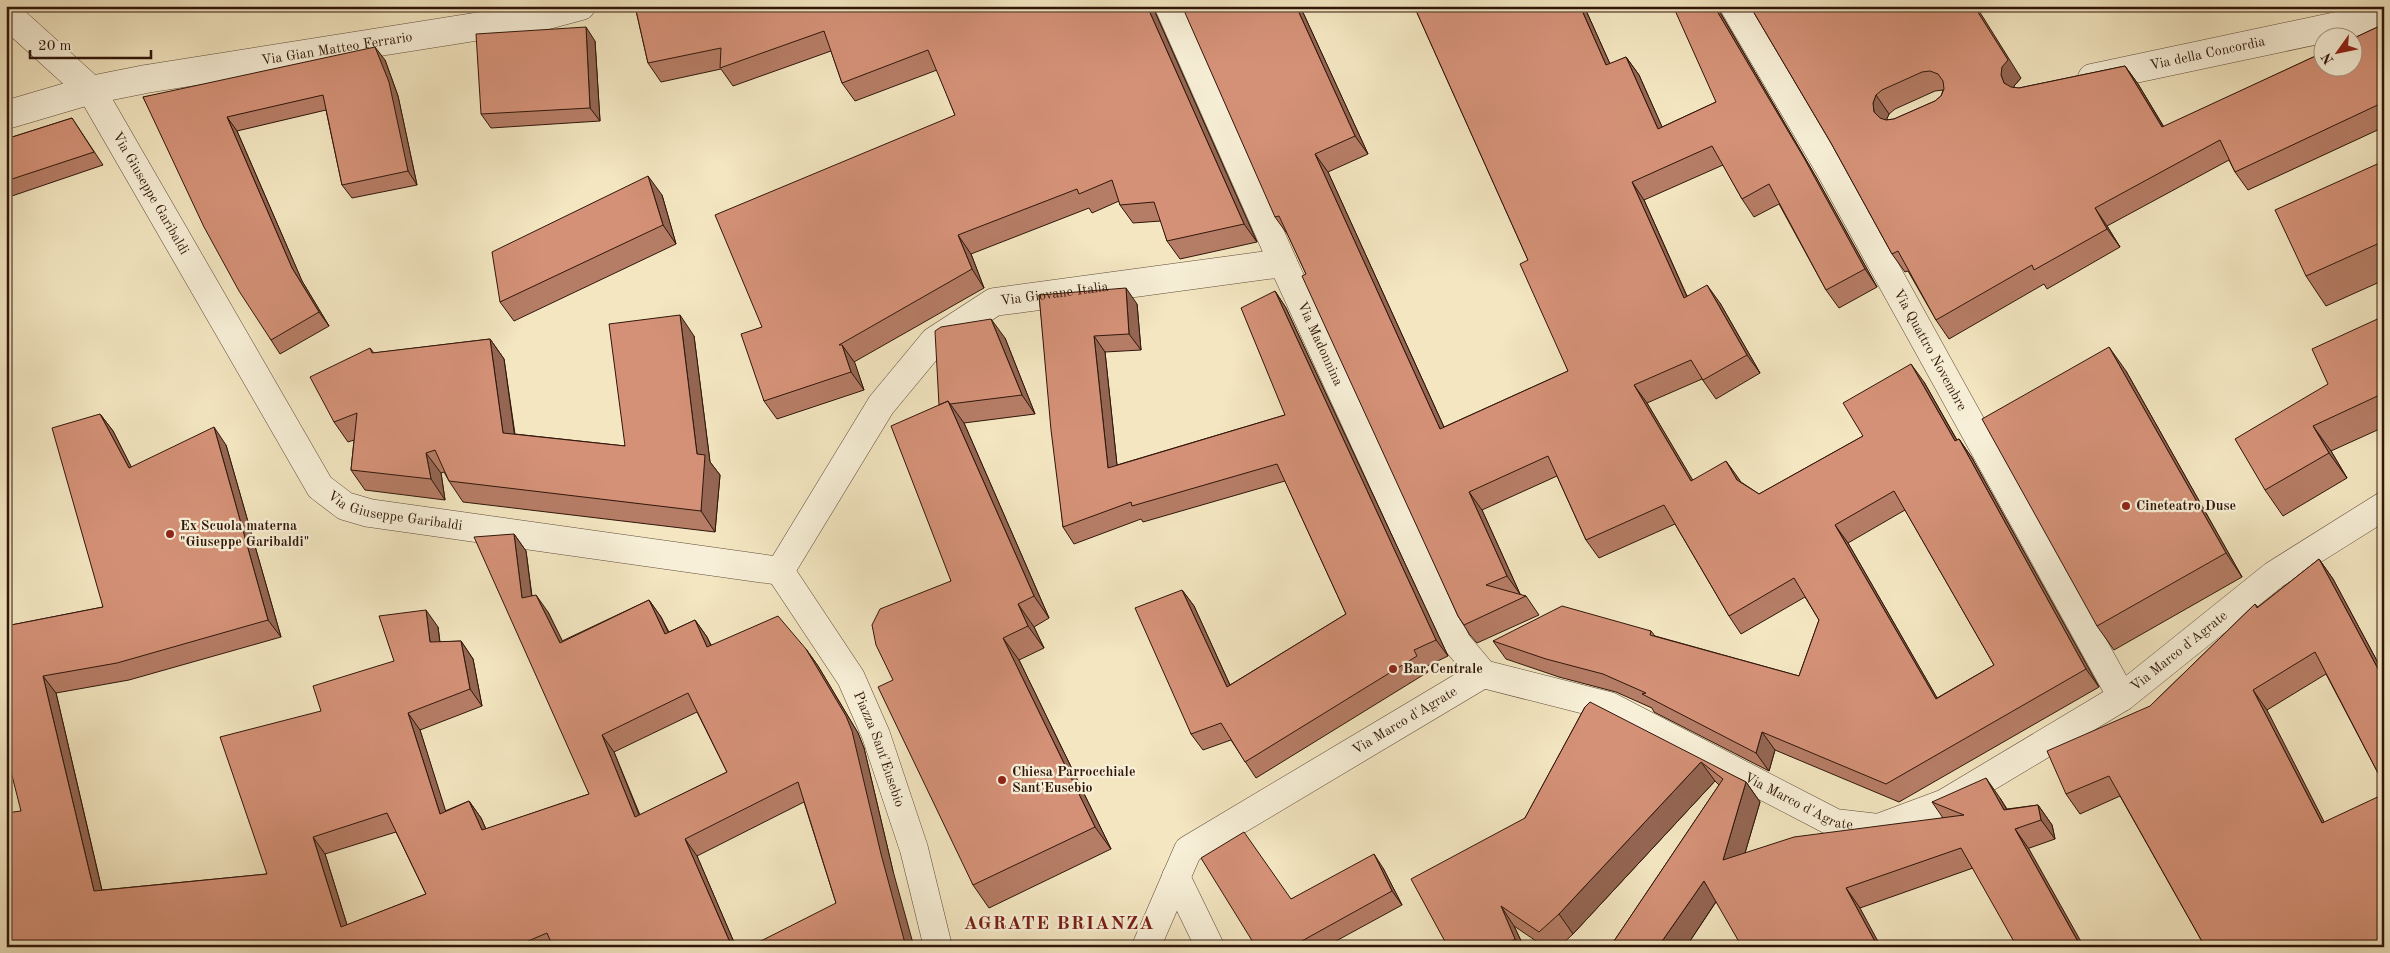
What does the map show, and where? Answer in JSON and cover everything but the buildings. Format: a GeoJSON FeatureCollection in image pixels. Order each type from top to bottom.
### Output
{"type":"FeatureCollection","features":[{"type":"Feature","properties":{"kind":"street","name":"Via Gian Matteo Ferrario"},"geometry":{"type":"LineString","coordinates":[[6,115],[91,90],[146,79],[544,16],[581,6]]}},
{"type":"Feature","properties":{"kind":"street","name":"Via Madonnina"},"geometry":{"type":"LineString","coordinates":[[1169,6],[1282,263],[1457,643],[1484,674]]}},
{"type":"Feature","properties":{"kind":"street","name":"Via Quattro Novembre"},"geometry":{"type":"LineString","coordinates":[[1734,6],[1838,163],[2122,697]]}},
{"type":"Feature","properties":{"kind":"street","name":"Via Giuseppe Garibaldi"},"geometry":{"type":"LineString","coordinates":[[6,13],[91,90],[320,487],[345,506],[369,513],[780,571]]}},
{"type":"Feature","properties":{"kind":"street","name":"Via della Concordia"},"geometry":{"type":"LineString","coordinates":[[2068,83],[2384,16]]}},
{"type":"Feature","properties":{"kind":"street","name":"Via Giovane Italia"},"geometry":{"type":"LineString","coordinates":[[780,571],[881,405],[934,341],[994,302],[1282,263]]}},
{"type":"Feature","properties":{"kind":"street","name":"Via Marco d'Agrate"},"geometry":{"type":"LineString","coordinates":[[1176,877],[1188,850],[1484,674],[1609,706],[1835,823],[1878,828],[1945,803],[2122,697],[2274,575],[2384,506]]}},
{"type":"Feature","properties":{"kind":"street","name":"Piazza Sant'Eusebio"},"geometry":{"type":"LineString","coordinates":[[780,571],[851,678],[876,735],[914,849],[938,947]]}},
{"type":"Feature","properties":{"kind":"street"},"geometry":{"type":"LineString","coordinates":[[1146,947],[1176,877]]}},
{"type":"Feature","properties":{"kind":"street"},"geometry":{"type":"LineString","coordinates":[[1176,877],[1210,947]]}},
{"type":"Feature","properties":{"kind":"place","name":"Cineteatro Duse"},"geometry":{"type":"Point","coordinates":[2126,506]}},
{"type":"Feature","properties":{"kind":"place","name":"Ex Scuola materna \"Giuseppe Garibaldi\""},"geometry":{"type":"Point","coordinates":[170,534]}},
{"type":"Feature","properties":{"kind":"place","name":"Bar Centrale"},"geometry":{"type":"Point","coordinates":[1393,669]}},
{"type":"Feature","properties":{"kind":"place","name":"Chiesa Parrocchiale Sant'Eusebio"},"geometry":{"type":"Point","coordinates":[1002,780]}},
{"type":"Feature","properties":{"kind":"district","name":"AGRATE BRIANZA"},"geometry":{"type":"Point","coordinates":[1059,924]}}]}
